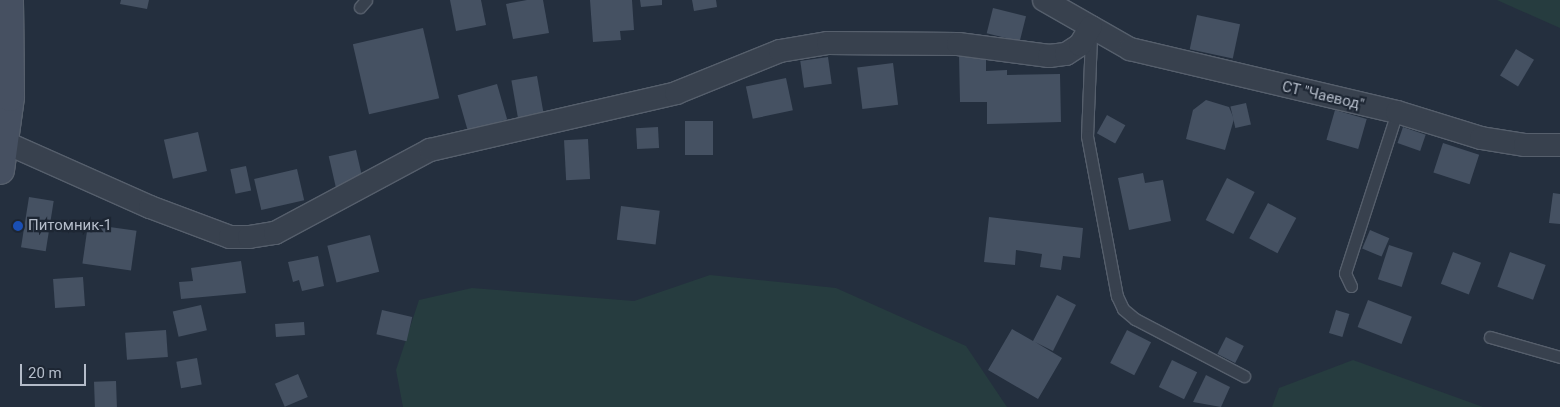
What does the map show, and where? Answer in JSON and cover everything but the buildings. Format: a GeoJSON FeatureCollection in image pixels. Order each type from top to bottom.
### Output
{"type":"FeatureCollection","features":[{"type":"Feature","properties":{"kind":"main road"},"geometry":{"type":"LineString","coordinates":[[0,170],[10,97],[9,0]]}},
{"type":"Feature","properties":{"kind":"street","name":"СТ \"Чаевод\""},"geometry":{"type":"LineString","coordinates":[[1044,0],[1130,49],[1397,112],[1481,138],[1525,145],[1560,144]]}},
{"type":"Feature","properties":{"kind":"street"},"geometry":{"type":"LineString","coordinates":[[4,142],[150,207],[230,237],[249,238],[283,229],[430,150],[676,93],[780,51],[828,43],[958,44],[1049,56],[1066,54],[1080,45],[1091,28]]}},
{"type":"Feature","properties":{"kind":"lane"},"geometry":{"type":"LineString","coordinates":[[1091,28],[1087,136],[1117,296],[1123,309],[1135,319],[1244,376]]}},
{"type":"Feature","properties":{"kind":"lane"},"geometry":{"type":"LineString","coordinates":[[1351,286],[1345,272],[1397,112]]}},
{"type":"Feature","properties":{"kind":"lane"},"geometry":{"type":"LineString","coordinates":[[1490,337],[1560,357]]}},
{"type":"Feature","properties":{"kind":"green space"},"geometry":{"type":"Polygon","coordinates":[[[1497,0],[1560,0],[1560,28],[1497,0]]]}},
{"type":"Feature","properties":{"kind":"green space"},"geometry":{"type":"Polygon","coordinates":[[[710,275],[836,288],[966,346],[1007,407],[403,407],[396,370],[419,300],[472,288],[634,301],[710,275]]]}},
{"type":"Feature","properties":{"kind":"green space"},"geometry":{"type":"Polygon","coordinates":[[[1353,360],[1483,407],[1272,407],[1279,388],[1353,360]]]}},
{"type":"Feature","properties":{"kind":"place","name":"Питомник-1"},"geometry":{"type":"Point","coordinates":[18,226]}}]}
